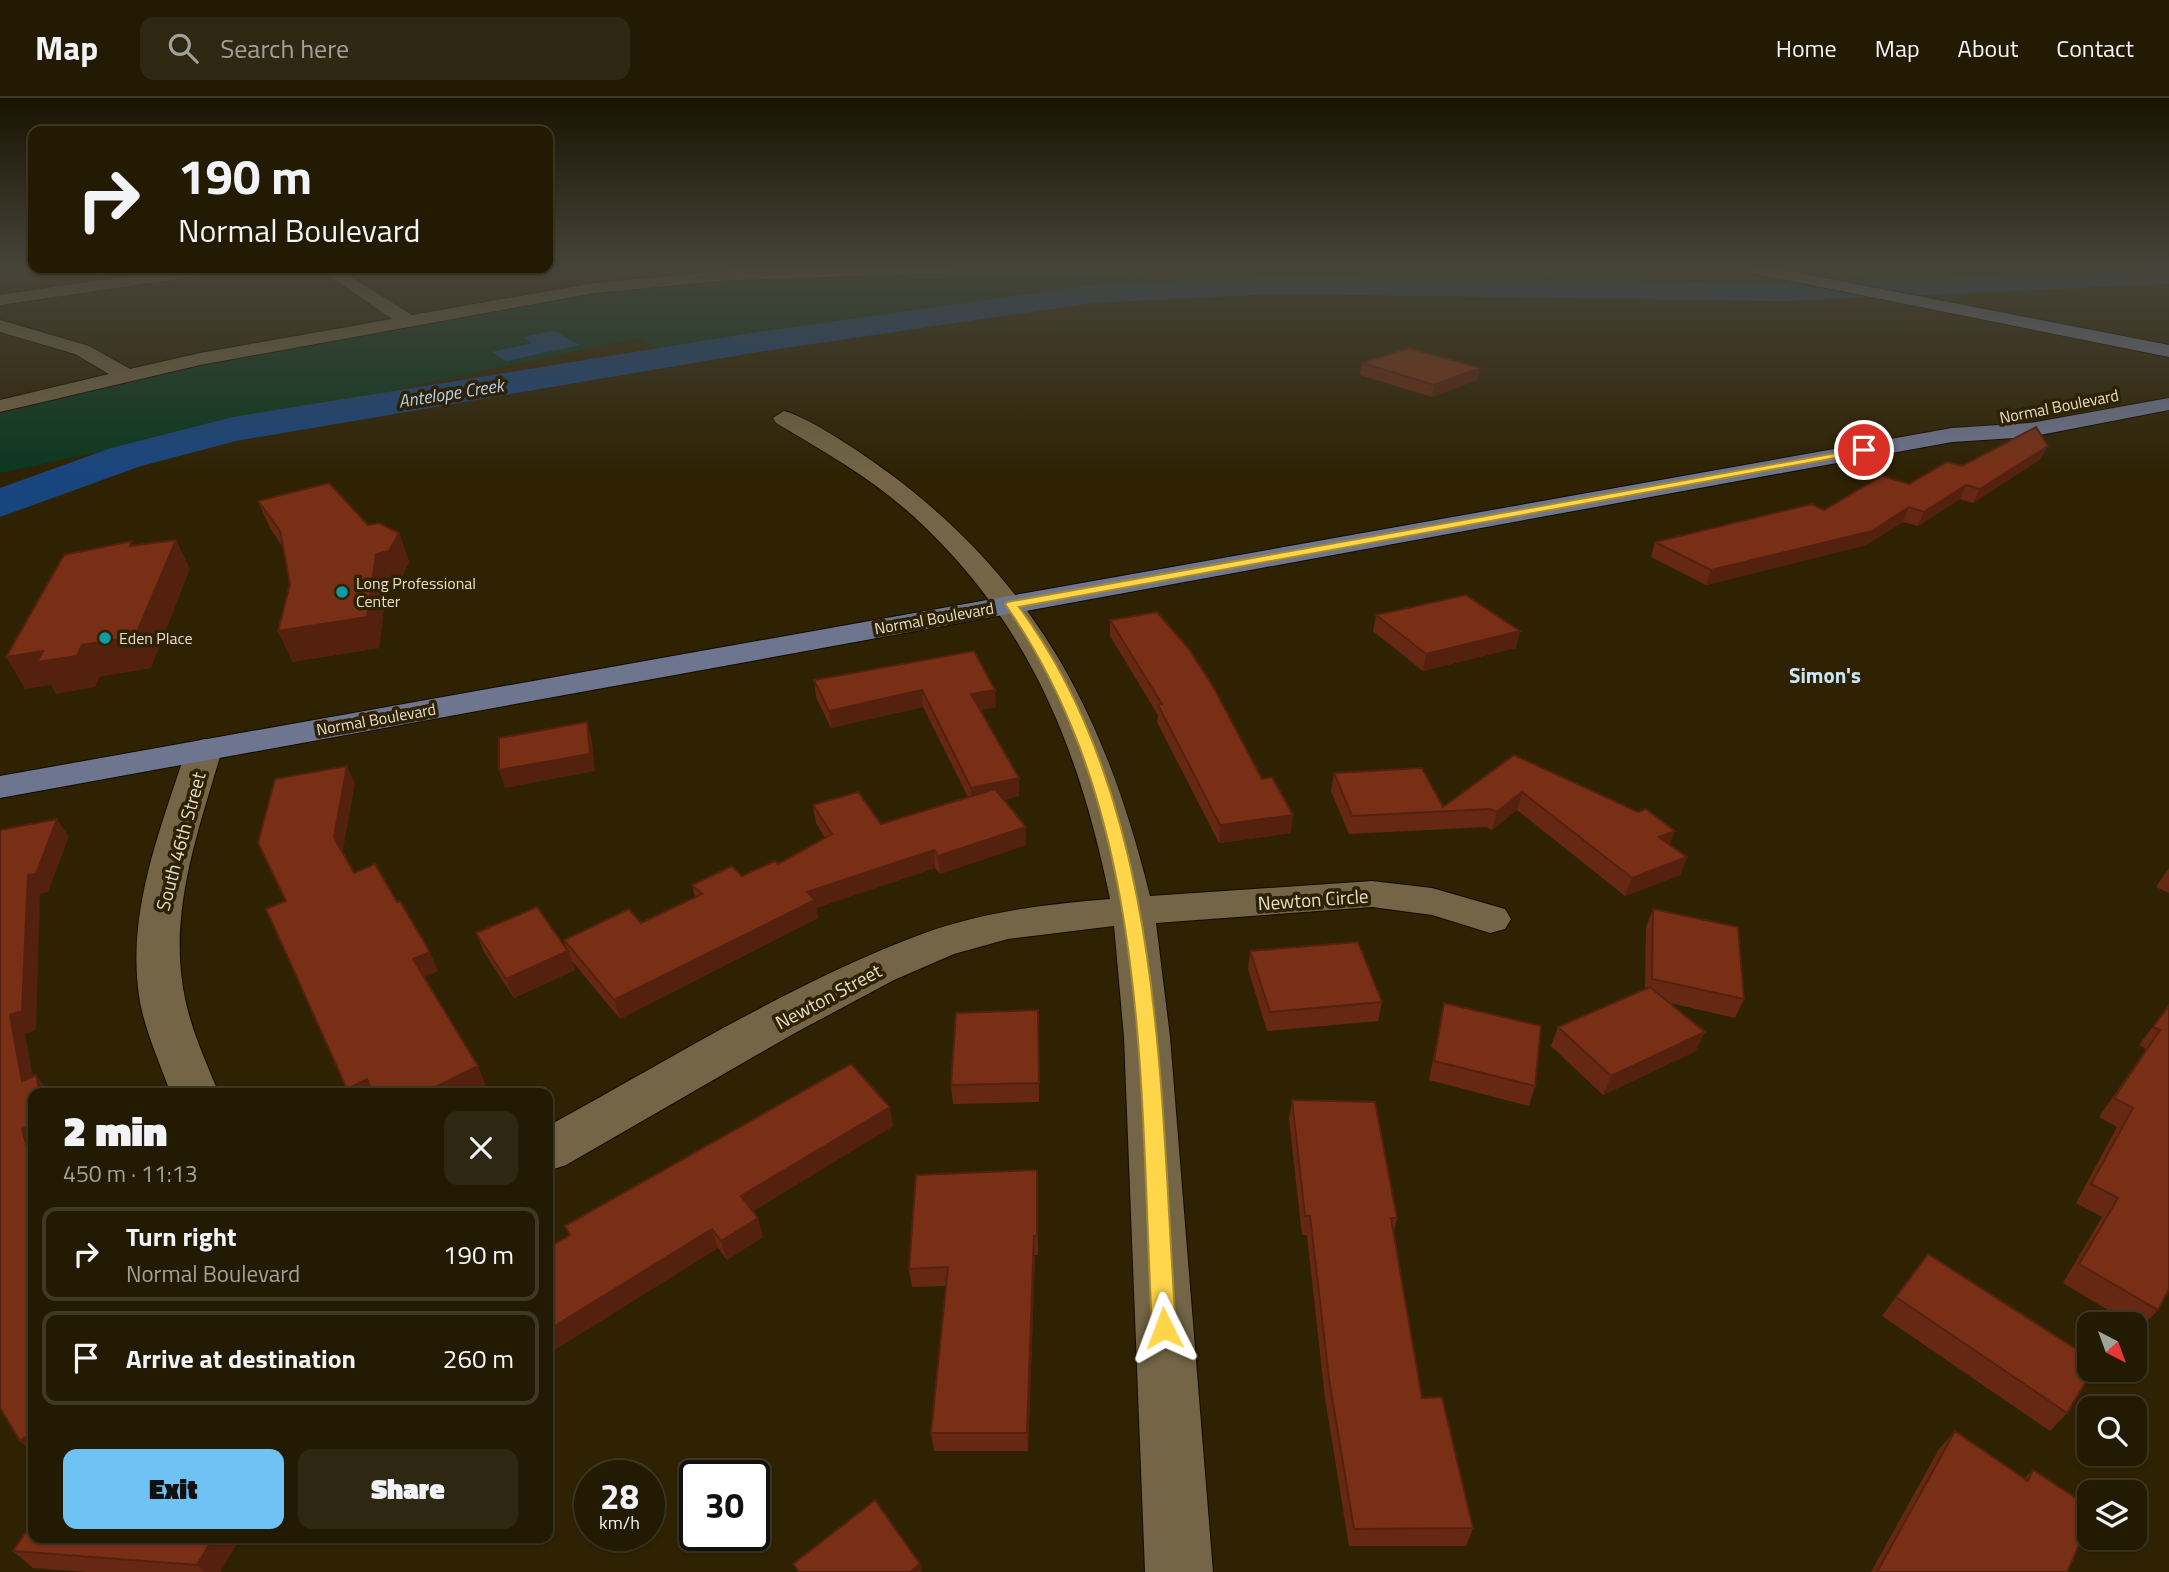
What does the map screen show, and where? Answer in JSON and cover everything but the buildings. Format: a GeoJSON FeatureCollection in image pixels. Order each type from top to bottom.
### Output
{"type":"FeatureCollection","features":[{"type":"Feature","properties":{"kind":"main road"},"geometry":{"type":"LineString","coordinates":[[2098,337],[2169,351]]}},
{"type":"Feature","properties":{"kind":"main road","name":"Normal Boulevard"},"geometry":{"type":"LineString","coordinates":[[1952,435],[2007,415],[2169,386]]}},
{"type":"Feature","properties":{"kind":"main road","name":"Normal Boulevard"},"geometry":{"type":"LineString","coordinates":[[0,787],[1952,435],[2030,430],[2169,404]]}},
{"type":"Feature","properties":{"kind":"street"},"geometry":{"type":"LineString","coordinates":[[37,337],[82,350],[125,375]]}},
{"type":"Feature","properties":{"kind":"street"},"geometry":{"type":"LineString","coordinates":[[0,406],[125,375],[325,337]]}},
{"type":"Feature","properties":{"kind":"street"},"geometry":{"type":"LineString","coordinates":[[784,418],[846,452],[913,499],[981,566],[1033,634],[1081,729],[1108,807],[1133,912],[1144,1004],[1179,1572]]}},
{"type":"Feature","properties":{"kind":"street","name":"South 46th Street"},"geometry":{"type":"LineString","coordinates":[[193,1088],[163,1001],[157,945],[165,884],[204,750]]}},
{"type":"Feature","properties":{"kind":"street","name":"Newton Circle"},"geometry":{"type":"LineString","coordinates":[[1133,912],[1372,894],[1448,904],[1490,919]]}},
{"type":"Feature","properties":{"kind":"street","name":"Newton Street"},"geometry":{"type":"LineString","coordinates":[[553,1147],[779,1021],[909,956],[939,944],[1007,925],[1067,916],[1133,912]]}},
{"type":"Feature","properties":{"kind":"green space"},"geometry":{"type":"Polygon","coordinates":[[[347,337],[748,337],[669,354],[639,338],[0,473],[0,406],[54,392],[347,337]]]}},
{"type":"Feature","properties":{"kind":"water"},"geometry":{"type":"Polygon","coordinates":[[[523,337],[565,337],[580,345],[506,361],[492,352],[532,343],[523,337]]]}},
{"type":"Feature","properties":{"kind":"waterway","name":"Antelope Creek"},"geometry":{"type":"LineString","coordinates":[[0,503],[126,457],[233,429],[794,337]]}},
{"type":"Feature","properties":{"kind":"place","name":"Long Professional Center"},"geometry":{"type":"Point","coordinates":[342,592]}},
{"type":"Feature","properties":{"kind":"place","name":"Eden Place"},"geometry":{"type":"Point","coordinates":[105,638]}},
{"type":"Feature","properties":{"kind":"district","name":"Simon's"},"geometry":{"type":"Point","coordinates":[1825,675]}},
{"type":"Feature","properties":{"kind":"route"},"geometry":{"type":"LineString","coordinates":[[1164,1328],[1144,1004],[1133,912],[1105,795],[1081,729],[1033,634],[1011,604],[1864,450]]}}]}
